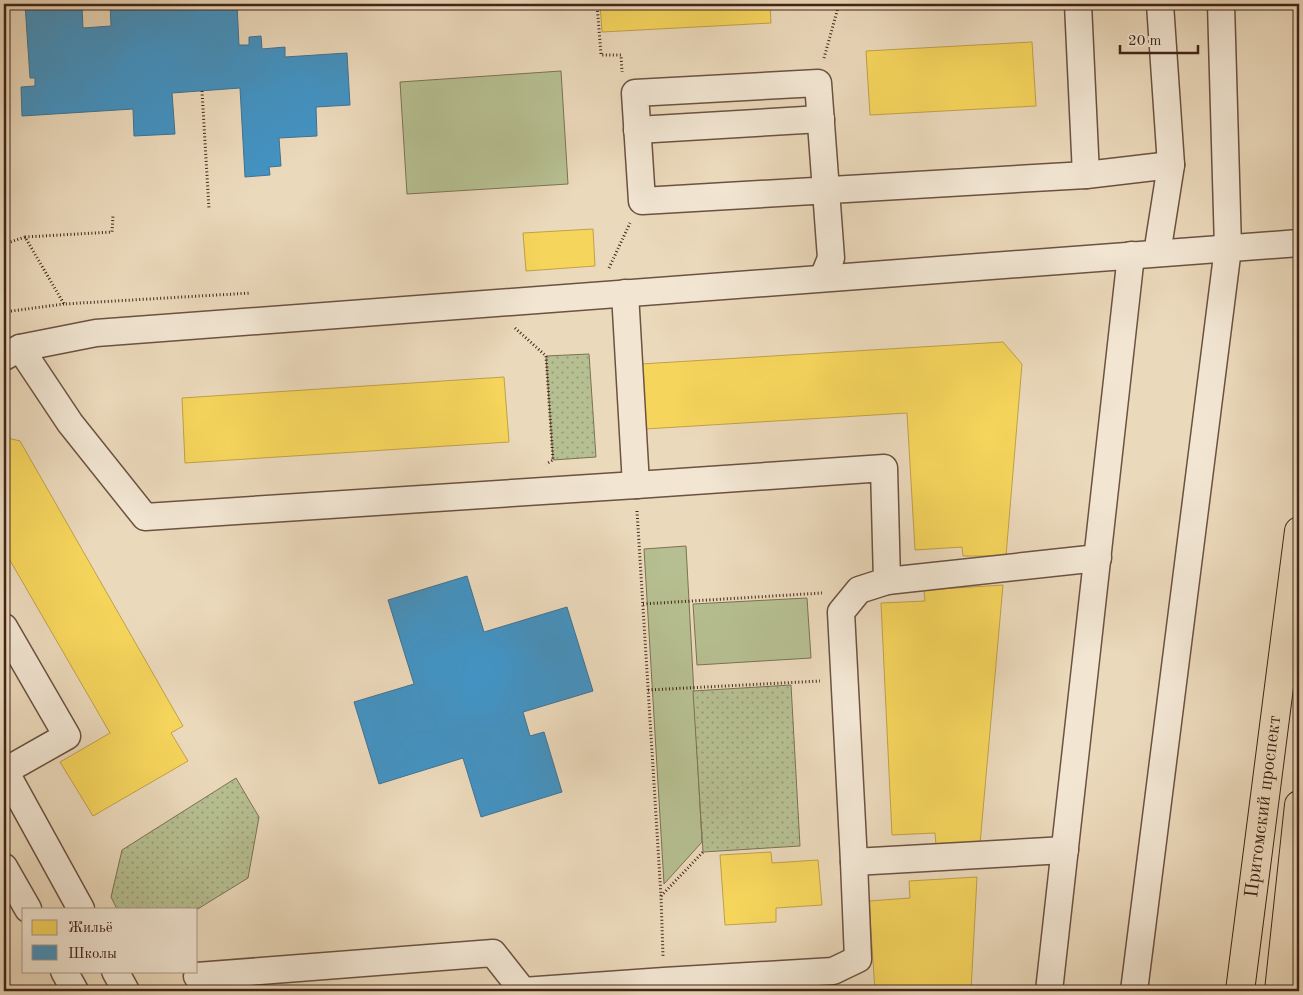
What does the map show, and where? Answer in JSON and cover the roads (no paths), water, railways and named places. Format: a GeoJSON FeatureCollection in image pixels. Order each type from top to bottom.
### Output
{"type":"FeatureCollection","features":[{"type":"Feature","properties":{"kind":"main road","name":"Притомский проспект"},"geometry":{"type":"LineString","coordinates":[[1240,991],[1299,531]]}},
{"type":"Feature","properties":{"kind":"main road","name":"Притомский проспект"},"geometry":{"type":"LineString","coordinates":[[1279,991],[1299,805]]}},
{"type":"Feature","properties":{"kind":"lane"},"geometry":{"type":"LineString","coordinates":[[1078,4],[1086,175]]}},
{"type":"Feature","properties":{"kind":"lane"},"geometry":{"type":"LineString","coordinates":[[1159,253],[1159,241],[1171,165],[1160,4]]}},
{"type":"Feature","properties":{"kind":"lane"},"geometry":{"type":"LineString","coordinates":[[1134,991],[1228,248],[1221,4]]}},
{"type":"Feature","properties":{"kind":"lane"},"geometry":{"type":"LineString","coordinates":[[823,278],[831,258],[826,190],[821,119],[818,83],[635,93],[642,201],[826,190],[1086,175],[1171,165]]}},
{"type":"Feature","properties":{"kind":"lane"},"geometry":{"type":"LineString","coordinates":[[637,130],[821,119]]}},
{"type":"Feature","properties":{"kind":"lane"},"geometry":{"type":"LineString","coordinates":[[887,581],[884,468],[144,517],[12,353],[96,333],[1299,242]]}},
{"type":"Feature","properties":{"kind":"lane"},"geometry":{"type":"LineString","coordinates":[[1049,991],[1131,255]]}},
{"type":"Feature","properties":{"kind":"lane"},"geometry":{"type":"LineString","coordinates":[[625,293],[636,485]]}},
{"type":"Feature","properties":{"kind":"lane"},"geometry":{"type":"LineString","coordinates":[[197,976],[493,953],[523,991],[833,971],[858,959],[841,612],[859,590],[887,581],[1098,558]]}},
{"type":"Feature","properties":{"kind":"lane"},"geometry":{"type":"LineString","coordinates":[[4,627],[67,736],[5,771],[80,908]]}},
{"type":"Feature","properties":{"kind":"lane"},"geometry":{"type":"LineString","coordinates":[[854,862],[1065,850]]}},
{"type":"Feature","properties":{"kind":"lane"},"geometry":{"type":"LineString","coordinates":[[4,867],[27,908]]}},
{"type":"Feature","properties":{"kind":"lane"},"geometry":{"type":"LineString","coordinates":[[65,972],[75,991]]}},
{"type":"Feature","properties":{"kind":"lane"},"geometry":{"type":"LineString","coordinates":[[116,972],[126,991]]}}]}
